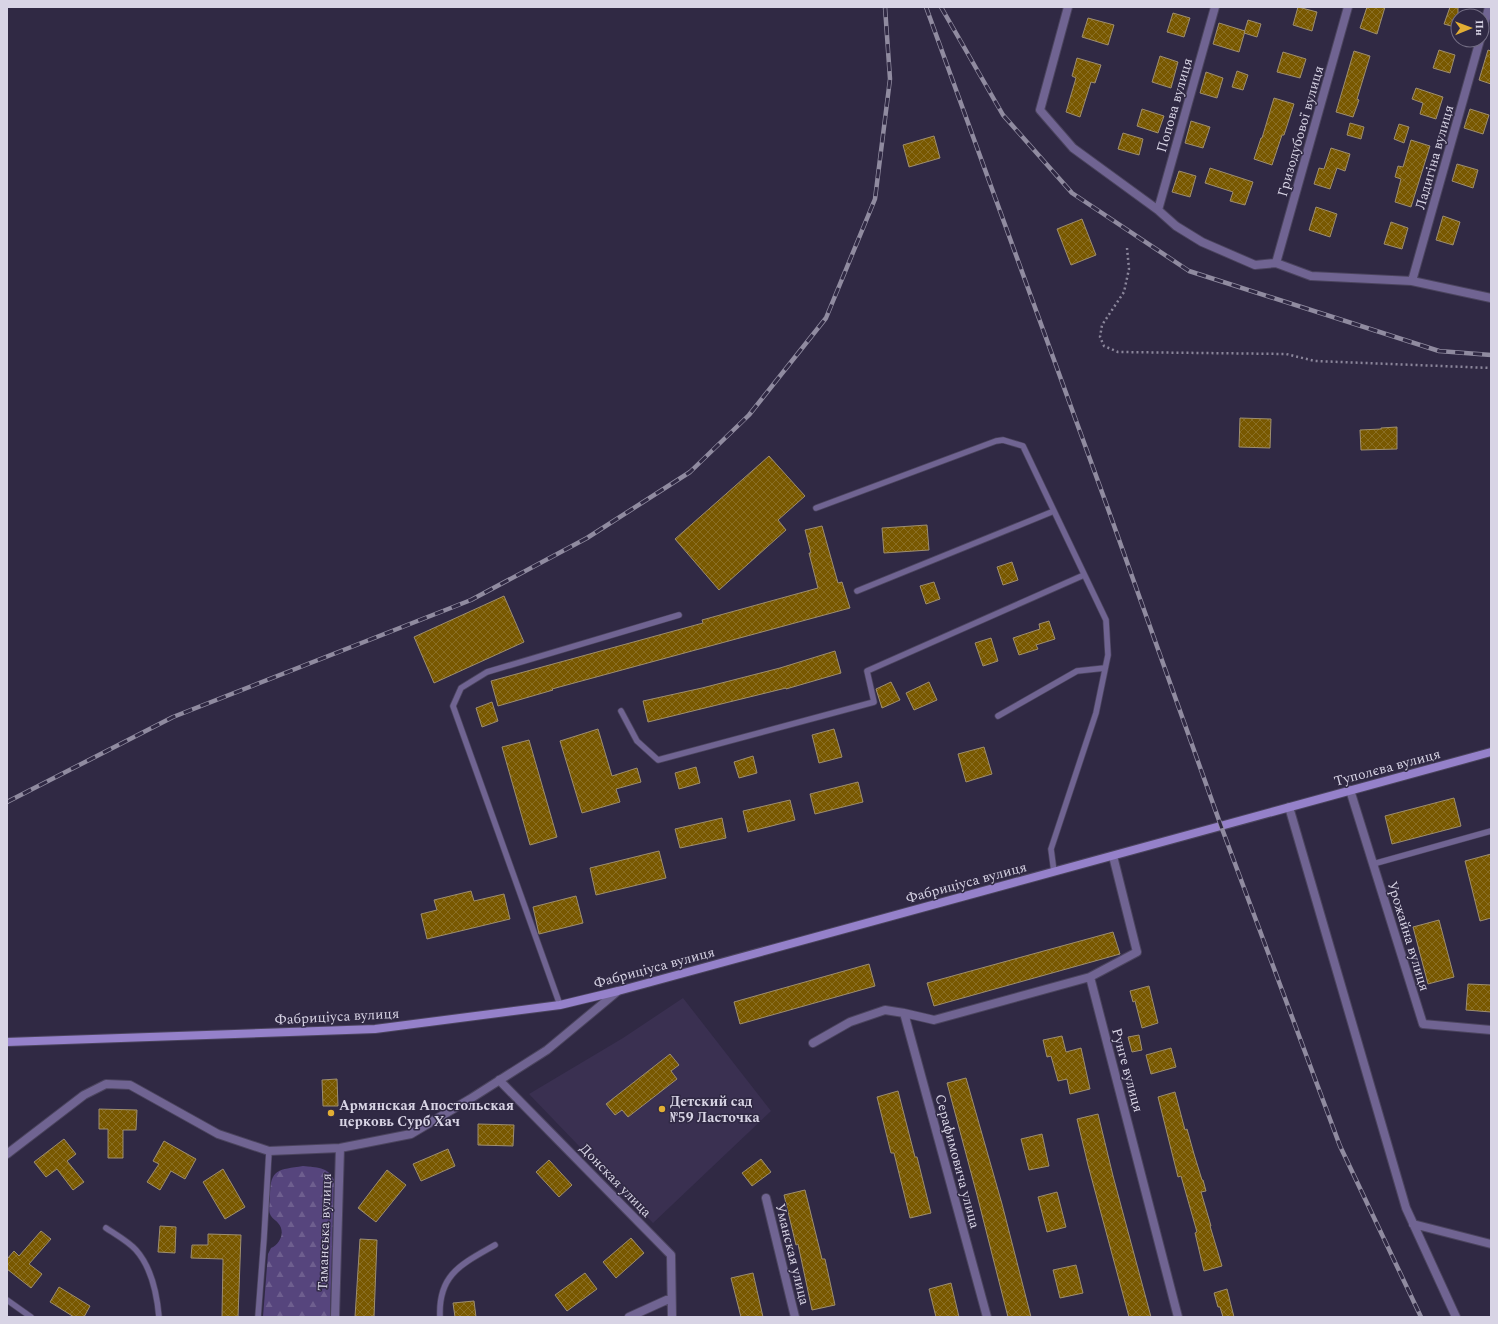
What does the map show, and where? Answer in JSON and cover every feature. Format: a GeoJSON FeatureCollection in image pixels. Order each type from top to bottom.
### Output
{"type":"FeatureCollection","features":[{"type":"Feature","properties":{"kind":"main road","name":"Туполєва вулиця"},"geometry":{"type":"LineString","coordinates":[[1289,807],[1491,752]]}},
{"type":"Feature","properties":{"kind":"main road","name":"Фабриціуса вулиця"},"geometry":{"type":"LineString","coordinates":[[7,1042],[375,1029],[560,1005],[618,991],[1289,807]]}},
{"type":"Feature","properties":{"kind":"street"},"geometry":{"type":"LineString","coordinates":[[1068,7],[1040,110],[1073,148],[1158,210],[1176,226],[1202,242],[1255,265],[1276,263],[1311,276],[1412,281],[1491,298]]}},
{"type":"Feature","properties":{"kind":"street","name":"Попова вулиця"},"geometry":{"type":"LineString","coordinates":[[1158,210],[1215,7]]}},
{"type":"Feature","properties":{"kind":"street","name":"Гризодубової вулиця"},"geometry":{"type":"LineString","coordinates":[[1276,263],[1348,7]]}},
{"type":"Feature","properties":{"kind":"street","name":"Ладигіна вулиця"},"geometry":{"type":"LineString","coordinates":[[1412,281],[1478,48]]}},
{"type":"Feature","properties":{"kind":"street","name":"Урожайна вулиця"},"geometry":{"type":"LineString","coordinates":[[1350,790],[1423,1024],[1491,1030]]}},
{"type":"Feature","properties":{"kind":"street"},"geometry":{"type":"LineString","coordinates":[[1289,807],[1406,1208],[1456,1317]]}},
{"type":"Feature","properties":{"kind":"street"},"geometry":{"type":"LineString","coordinates":[[813,1043],[850,1022],[886,1010],[934,1020],[1090,977],[1137,952],[1113,856]]}},
{"type":"Feature","properties":{"kind":"street","name":"Рунге вулиця"},"geometry":{"type":"LineString","coordinates":[[1090,977],[1178,1317]]}},
{"type":"Feature","properties":{"kind":"street"},"geometry":{"type":"LineString","coordinates":[[7,1154],[84,1095],[106,1084],[130,1085],[218,1134],[269,1151],[340,1148],[410,1134],[547,1050],[618,991]]}},
{"type":"Feature","properties":{"kind":"street","name":"Серафимовича улица"},"geometry":{"type":"LineString","coordinates":[[904,1013],[986,1317]]}},
{"type":"Feature","properties":{"kind":"street","name":"Донская улица"},"geometry":{"type":"LineString","coordinates":[[498,1080],[671,1254],[672,1317]]}},
{"type":"Feature","properties":{"kind":"street","name":"Таманська вулиця"},"geometry":{"type":"LineString","coordinates":[[335,1317],[340,1148]]}},
{"type":"Feature","properties":{"kind":"street","name":"Уманская улица"},"geometry":{"type":"LineString","coordinates":[[766,1198],[795,1317]]}},
{"type":"Feature","properties":{"kind":"street"},"geometry":{"type":"LineString","coordinates":[[1414,1224],[1491,1244]]}},
{"type":"Feature","properties":{"kind":"street"},"geometry":{"type":"LineString","coordinates":[[630,1317],[671,1298]]}},
{"type":"Feature","properties":{"kind":"lane"},"geometry":{"type":"LineString","coordinates":[[816,508],[996,441],[1003,440],[1023,446],[1106,620],[1108,655],[1096,713],[1051,849],[1054,872]]}},
{"type":"Feature","properties":{"kind":"lane"},"geometry":{"type":"LineString","coordinates":[[858,591],[1054,511]]}},
{"type":"Feature","properties":{"kind":"lane"},"geometry":{"type":"LineString","coordinates":[[621,711],[637,741],[658,760],[874,702],[867,671],[1084,575]]}},
{"type":"Feature","properties":{"kind":"lane"},"geometry":{"type":"LineString","coordinates":[[560,1005],[453,706],[461,688],[487,672],[679,615]]}},
{"type":"Feature","properties":{"kind":"lane"},"geometry":{"type":"LineString","coordinates":[[998,716],[1077,671],[1105,668]]}},
{"type":"Feature","properties":{"kind":"lane"},"geometry":{"type":"LineString","coordinates":[[1373,864],[1491,831]]}},
{"type":"Feature","properties":{"kind":"lane"},"geometry":{"type":"LineString","coordinates":[[258,1317],[269,1151]]}},
{"type":"Feature","properties":{"kind":"lane"},"geometry":{"type":"LineString","coordinates":[[106,1228],[136,1250],[150,1274],[158,1302],[159,1317]]}},
{"type":"Feature","properties":{"kind":"lane"},"geometry":{"type":"LineString","coordinates":[[440,1317],[440,1304],[444,1287],[461,1265],[496,1245]]}},
{"type":"Feature","properties":{"kind":"lane"},"geometry":{"type":"LineString","coordinates":[[7,1300],[31,1317]]}},
{"type":"Feature","properties":{"kind":"path"},"geometry":{"type":"LineString","coordinates":[[1127,248],[1129,269],[1124,292],[1102,325],[1100,337],[1104,346],[1118,352],[1286,354],[1315,360],[1491,368]]}},
{"type":"Feature","properties":{"kind":"shaded area"},"geometry":{"type":"Polygon","coordinates":[[[683,998],[771,1111],[653,1223],[529,1094],[623,1038],[683,998]]]}},
{"type":"Feature","properties":{"kind":"green space"},"geometry":{"type":"Polygon","coordinates":[[[303,1166],[321,1168],[328,1172],[334,1180],[330,1317],[263,1317],[268,1254],[271,1248],[277,1244],[282,1234],[280,1226],[269,1212],[270,1187],[274,1175],[278,1172],[288,1168],[303,1166]]]}},
{"type":"Feature","properties":{"kind":"building"},"geometry":{"type":"Polygon","coordinates":[[[1298,7],[1317,12],[1312,31],[1293,25],[1298,7]]]}},
{"type":"Feature","properties":{"kind":"building"},"geometry":{"type":"Polygon","coordinates":[[[1367,7],[1385,7],[1377,34],[1360,28],[1367,7]]]}},
{"type":"Feature","properties":{"kind":"building"},"geometry":{"type":"Polygon","coordinates":[[[1450,7],[1458,7],[1450,8],[1450,26],[1444,24],[1450,7]]]}},
{"type":"Feature","properties":{"kind":"building"},"geometry":{"type":"Polygon","coordinates":[[[1173,13],[1190,18],[1184,37],[1167,32],[1173,13]]]}},
{"type":"Feature","properties":{"kind":"building"},"geometry":{"type":"Polygon","coordinates":[[[1088,18],[1114,25],[1108,45],[1082,37],[1088,18]]]}},
{"type":"Feature","properties":{"kind":"building"},"geometry":{"type":"Polygon","coordinates":[[[1248,20],[1261,24],[1257,37],[1244,33],[1248,20]]]}},
{"type":"Feature","properties":{"kind":"building"},"geometry":{"type":"Polygon","coordinates":[[[1219,23],[1245,31],[1239,52],[1213,44],[1219,23]]]}},
{"type":"Feature","properties":{"kind":"building"},"geometry":{"type":"Polygon","coordinates":[[[1439,50],[1455,55],[1450,73],[1433,68],[1439,50]]]}},
{"type":"Feature","properties":{"kind":"building"},"geometry":{"type":"Polygon","coordinates":[[[1488,50],[1491,51],[1491,84],[1479,80],[1488,50]]]}},
{"type":"Feature","properties":{"kind":"building"},"geometry":{"type":"Polygon","coordinates":[[[1354,51],[1370,56],[1357,99],[1359,100],[1353,117],[1336,112],[1354,51]]]}},
{"type":"Feature","properties":{"kind":"building"},"geometry":{"type":"Polygon","coordinates":[[[1283,52],[1306,59],[1300,78],[1277,72],[1283,52]]]}},
{"type":"Feature","properties":{"kind":"building"},"geometry":{"type":"Polygon","coordinates":[[[1160,56],[1178,62],[1171,88],[1152,82],[1160,56]]]}},
{"type":"Feature","properties":{"kind":"building"},"geometry":{"type":"Polygon","coordinates":[[[1077,58],[1101,65],[1095,83],[1091,82],[1080,117],[1066,112],[1076,78],[1072,76],[1077,58]]]}},
{"type":"Feature","properties":{"kind":"building"},"geometry":{"type":"Polygon","coordinates":[[[1237,71],[1248,75],[1243,90],[1232,87],[1237,71]]]}},
{"type":"Feature","properties":{"kind":"building"},"geometry":{"type":"Polygon","coordinates":[[[1206,72],[1223,78],[1217,98],[1200,93],[1206,72]]]}},
{"type":"Feature","properties":{"kind":"building"},"geometry":{"type":"Polygon","coordinates":[[[1416,88],[1443,97],[1436,119],[1420,114],[1423,103],[1412,99],[1416,88]]]}},
{"type":"Feature","properties":{"kind":"building"},"geometry":{"type":"Polygon","coordinates":[[[1274,98],[1294,104],[1272,165],[1254,159],[1274,98]]]}},
{"type":"Feature","properties":{"kind":"building"},"geometry":{"type":"Polygon","coordinates":[[[1142,109],[1164,116],[1158,133],[1137,126],[1142,109]]]}},
{"type":"Feature","properties":{"kind":"building"},"geometry":{"type":"Polygon","coordinates":[[[1470,109],[1489,115],[1483,134],[1464,128],[1470,109]]]}},
{"type":"Feature","properties":{"kind":"building"},"geometry":{"type":"Polygon","coordinates":[[[1191,121],[1210,127],[1203,148],[1185,143],[1191,121]]]}},
{"type":"Feature","properties":{"kind":"building"},"geometry":{"type":"Polygon","coordinates":[[[1350,123],[1364,127],[1361,139],[1347,135],[1350,123]]]}},
{"type":"Feature","properties":{"kind":"building"},"geometry":{"type":"Polygon","coordinates":[[[1399,124],[1409,127],[1404,143],[1394,139],[1399,124]]]}},
{"type":"Feature","properties":{"kind":"building"},"geometry":{"type":"Polygon","coordinates":[[[1123,133],[1143,139],[1139,155],[1118,149],[1123,133]]]}},
{"type":"Feature","properties":{"kind":"building"},"geometry":{"type":"Polygon","coordinates":[[[934,136],[940,158],[909,167],[903,145],[934,136]]]}},
{"type":"Feature","properties":{"kind":"building"},"geometry":{"type":"Polygon","coordinates":[[[1411,140],[1430,146],[1411,207],[1395,202],[1401,179],[1395,177],[1398,166],[1403,167],[1411,140]]]}},
{"type":"Feature","properties":{"kind":"building"},"geometry":{"type":"Polygon","coordinates":[[[1331,148],[1350,154],[1345,171],[1337,168],[1330,189],[1314,184],[1319,168],[1324,169],[1331,148]]]}},
{"type":"Feature","properties":{"kind":"building"},"geometry":{"type":"Polygon","coordinates":[[[1457,164],[1478,170],[1473,188],[1452,181],[1457,164]]]}},
{"type":"Feature","properties":{"kind":"building"},"geometry":{"type":"Polygon","coordinates":[[[1210,168],[1253,182],[1245,205],[1230,201],[1233,192],[1205,183],[1210,168]]]}},
{"type":"Feature","properties":{"kind":"building"},"geometry":{"type":"Polygon","coordinates":[[[1179,171],[1196,176],[1190,197],[1172,192],[1179,171]]]}},
{"type":"Feature","properties":{"kind":"building"},"geometry":{"type":"Polygon","coordinates":[[[1316,207],[1337,214],[1330,237],[1309,230],[1316,207]]]}},
{"type":"Feature","properties":{"kind":"building"},"geometry":{"type":"Polygon","coordinates":[[[1443,216],[1460,222],[1453,245],[1436,240],[1443,216]]]}},
{"type":"Feature","properties":{"kind":"building"},"geometry":{"type":"Polygon","coordinates":[[[1082,219],[1096,255],[1071,265],[1057,229],[1082,219]]]}},
{"type":"Feature","properties":{"kind":"building"},"geometry":{"type":"Polygon","coordinates":[[[1391,222],[1408,228],[1402,249],[1384,244],[1391,222]]]}},
{"type":"Feature","properties":{"kind":"building"},"geometry":{"type":"Polygon","coordinates":[[[1240,418],[1271,419],[1270,448],[1239,447],[1240,418]]]}},
{"type":"Feature","properties":{"kind":"building"},"geometry":{"type":"Polygon","coordinates":[[[1397,427],[1397,449],[1361,450],[1360,430],[1397,427]]]}},
{"type":"Feature","properties":{"kind":"building"},"geometry":{"type":"Polygon","coordinates":[[[769,456],[805,496],[778,520],[786,530],[719,590],[675,539],[769,456]]]}},
{"type":"Feature","properties":{"kind":"building"},"geometry":{"type":"Polygon","coordinates":[[[927,525],[929,550],[884,553],[882,528],[927,525]]]}},
{"type":"Feature","properties":{"kind":"building"},"geometry":{"type":"Polygon","coordinates":[[[822,526],[838,583],[842,582],[850,608],[552,689],[553,690],[498,706],[491,681],[703,623],[702,620],[818,588],[805,530],[822,526]]]}},
{"type":"Feature","properties":{"kind":"building"},"geometry":{"type":"Polygon","coordinates":[[[1012,562],[1018,580],[1003,585],[997,567],[1012,562]]]}},
{"type":"Feature","properties":{"kind":"building"},"geometry":{"type":"Polygon","coordinates":[[[934,582],[940,599],[926,604],[920,586],[934,582]]]}},
{"type":"Feature","properties":{"kind":"building"},"geometry":{"type":"Polygon","coordinates":[[[504,596],[524,642],[434,683],[414,637],[504,596]]]}},
{"type":"Feature","properties":{"kind":"building"},"geometry":{"type":"Polygon","coordinates":[[[1049,621],[1055,639],[1036,645],[1038,649],[1019,655],[1013,638],[1040,629],[1039,624],[1049,621]]]}},
{"type":"Feature","properties":{"kind":"building"},"geometry":{"type":"Polygon","coordinates":[[[991,638],[998,661],[983,666],[975,643],[991,638]]]}},
{"type":"Feature","properties":{"kind":"building"},"geometry":{"type":"Polygon","coordinates":[[[835,651],[841,673],[786,689],[648,722],[643,701],[780,668],[835,651]]]}},
{"type":"Feature","properties":{"kind":"building"},"geometry":{"type":"Polygon","coordinates":[[[891,682],[900,700],[882,708],[876,689],[891,682]]]}},
{"type":"Feature","properties":{"kind":"building"},"geometry":{"type":"Polygon","coordinates":[[[929,682],[937,700],[914,710],[906,693],[929,682]]]}},
{"type":"Feature","properties":{"kind":"building"},"geometry":{"type":"Polygon","coordinates":[[[492,702],[498,721],[482,727],[476,708],[492,702]]]}},
{"type":"Feature","properties":{"kind":"building"},"geometry":{"type":"Polygon","coordinates":[[[598,729],[612,776],[637,768],[641,782],[616,789],[620,802],[582,813],[560,741],[598,729]]]}},
{"type":"Feature","properties":{"kind":"building"},"geometry":{"type":"Polygon","coordinates":[[[834,729],[842,757],[819,763],[812,735],[834,729]]]}},
{"type":"Feature","properties":{"kind":"building"},"geometry":{"type":"Polygon","coordinates":[[[529,740],[557,837],[530,845],[502,747],[529,740]]]}},
{"type":"Feature","properties":{"kind":"building"},"geometry":{"type":"Polygon","coordinates":[[[984,747],[992,774],[966,782],[958,754],[984,747]]]}},
{"type":"Feature","properties":{"kind":"building"},"geometry":{"type":"Polygon","coordinates":[[[753,756],[757,773],[739,778],[734,762],[753,756]]]}},
{"type":"Feature","properties":{"kind":"building"},"geometry":{"type":"Polygon","coordinates":[[[696,767],[700,783],[679,789],[675,773],[696,767]]]}},
{"type":"Feature","properties":{"kind":"building"},"geometry":{"type":"Polygon","coordinates":[[[858,782],[863,802],[815,814],[810,794],[858,782]]]}},
{"type":"Feature","properties":{"kind":"building"},"geometry":{"type":"Polygon","coordinates":[[[1454,798],[1461,826],[1392,844],[1385,816],[1454,798]]]}},
{"type":"Feature","properties":{"kind":"building"},"geometry":{"type":"Polygon","coordinates":[[[790,800],[795,820],[748,832],[743,811],[790,800]]]}},
{"type":"Feature","properties":{"kind":"building"},"geometry":{"type":"Polygon","coordinates":[[[722,818],[726,838],[680,848],[675,829],[722,818]]]}},
{"type":"Feature","properties":{"kind":"building"},"geometry":{"type":"Polygon","coordinates":[[[659,851],[666,878],[596,895],[590,868],[659,851]]]}},
{"type":"Feature","properties":{"kind":"building"},"geometry":{"type":"Polygon","coordinates":[[[1491,854],[1491,918],[1480,921],[1465,861],[1491,854]]]}},
{"type":"Feature","properties":{"kind":"building"},"geometry":{"type":"Polygon","coordinates":[[[471,891],[474,901],[504,894],[510,919],[427,939],[421,914],[437,910],[434,900],[471,891]]]}},
{"type":"Feature","properties":{"kind":"building"},"geometry":{"type":"Polygon","coordinates":[[[576,896],[583,923],[539,934],[533,907],[576,896]]]}},
{"type":"Feature","properties":{"kind":"building"},"geometry":{"type":"Polygon","coordinates":[[[1439,920],[1454,977],[1428,984],[1413,927],[1439,920]]]}},
{"type":"Feature","properties":{"kind":"building"},"geometry":{"type":"Polygon","coordinates":[[[1113,932],[1120,954],[934,1006],[927,983],[1113,932]]]}},
{"type":"Feature","properties":{"kind":"building"},"geometry":{"type":"Polygon","coordinates":[[[869,964],[875,986],[740,1024],[734,1002],[869,964]]]}},
{"type":"Feature","properties":{"kind":"building"},"geometry":{"type":"Polygon","coordinates":[[[1468,984],[1491,985],[1491,1012],[1466,1010],[1468,984]]]}},
{"type":"Feature","properties":{"kind":"building"},"geometry":{"type":"Polygon","coordinates":[[[1149,986],[1158,1023],[1142,1028],[1135,1001],[1133,1002],[1130,991],[1149,986]]]}},
{"type":"Feature","properties":{"kind":"building"},"geometry":{"type":"Polygon","coordinates":[[[1139,1035],[1142,1050],[1132,1052],[1128,1037],[1139,1035]]]}},
{"type":"Feature","properties":{"kind":"building"},"geometry":{"type":"Polygon","coordinates":[[[1062,1036],[1066,1052],[1081,1048],[1090,1089],[1070,1094],[1067,1079],[1058,1081],[1051,1056],[1047,1057],[1043,1040],[1062,1036]]]}},
{"type":"Feature","properties":{"kind":"building"},"geometry":{"type":"Polygon","coordinates":[[[1171,1048],[1176,1067],[1151,1074],[1146,1055],[1171,1048]]]}},
{"type":"Feature","properties":{"kind":"building"},"geometry":{"type":"Polygon","coordinates":[[[670,1054],[679,1065],[671,1071],[677,1079],[628,1117],[622,1110],[615,1115],[606,1104],[670,1054]]]}},
{"type":"Feature","properties":{"kind":"building"},"geometry":{"type":"Polygon","coordinates":[[[966,1078],[1002,1204],[1031,1317],[1008,1317],[947,1083],[966,1078]]]}},
{"type":"Feature","properties":{"kind":"building"},"geometry":{"type":"Polygon","coordinates":[[[337,1079],[338,1106],[323,1106],[322,1080],[337,1079]]]}},
{"type":"Feature","properties":{"kind":"building"},"geometry":{"type":"Polygon","coordinates":[[[898,1091],[931,1213],[910,1218],[894,1153],[891,1153],[877,1097],[898,1091]]]}},
{"type":"Feature","properties":{"kind":"building"},"geometry":{"type":"Polygon","coordinates":[[[1175,1092],[1185,1130],[1187,1129],[1206,1191],[1201,1192],[1222,1266],[1204,1271],[1195,1233],[1197,1232],[1181,1176],[1178,1177],[1158,1097],[1175,1092]]]}},
{"type":"Feature","properties":{"kind":"building"},"geometry":{"type":"Polygon","coordinates":[[[99,1109],[137,1110],[136,1130],[123,1130],[123,1158],[108,1158],[108,1129],[99,1129],[99,1109]]]}},
{"type":"Feature","properties":{"kind":"building"},"geometry":{"type":"Polygon","coordinates":[[[1098,1114],[1151,1317],[1129,1317],[1088,1165],[1077,1119],[1098,1114]]]}},
{"type":"Feature","properties":{"kind":"building"},"geometry":{"type":"Polygon","coordinates":[[[478,1124],[514,1125],[513,1146],[478,1145],[478,1124]]]}},
{"type":"Feature","properties":{"kind":"building"},"geometry":{"type":"Polygon","coordinates":[[[1042,1134],[1049,1166],[1029,1170],[1021,1139],[1042,1134]]]}},
{"type":"Feature","properties":{"kind":"building"},"geometry":{"type":"Polygon","coordinates":[[[64,1139],[76,1154],[67,1161],[84,1182],[73,1190],[57,1169],[46,1177],[34,1162],[64,1139]]]}},
{"type":"Feature","properties":{"kind":"building"},"geometry":{"type":"Polygon","coordinates":[[[164,1141],[196,1159],[185,1179],[171,1171],[160,1190],[147,1182],[159,1164],[153,1161],[164,1141]]]}},
{"type":"Feature","properties":{"kind":"building"},"geometry":{"type":"Polygon","coordinates":[[[448,1149],[455,1166],[421,1181],[413,1164],[448,1149]]]}},
{"type":"Feature","properties":{"kind":"building"},"geometry":{"type":"Polygon","coordinates":[[[761,1159],[771,1172],[752,1186],[742,1173],[761,1159]]]}},
{"type":"Feature","properties":{"kind":"building"},"geometry":{"type":"Polygon","coordinates":[[[549,1160],[572,1185],[559,1197],[536,1172],[549,1160]]]}},
{"type":"Feature","properties":{"kind":"building"},"geometry":{"type":"Polygon","coordinates":[[[223,1169],[245,1207],[225,1219],[203,1182],[223,1169]]]}},
{"type":"Feature","properties":{"kind":"building"},"geometry":{"type":"Polygon","coordinates":[[[387,1170],[406,1185],[376,1222],[358,1208],[387,1170]]]}},
{"type":"Feature","properties":{"kind":"building"},"geometry":{"type":"Polygon","coordinates":[[[805,1190],[822,1259],[825,1259],[835,1305],[812,1310],[798,1244],[796,1245],[784,1195],[805,1190]]]}},
{"type":"Feature","properties":{"kind":"building"},"geometry":{"type":"Polygon","coordinates":[[[1057,1192],[1066,1227],[1047,1232],[1038,1197],[1057,1192]]]}},
{"type":"Feature","properties":{"kind":"building"},"geometry":{"type":"Polygon","coordinates":[[[160,1226],[176,1227],[175,1253],[158,1252],[160,1226]]]}},
{"type":"Feature","properties":{"kind":"building"},"geometry":{"type":"Polygon","coordinates":[[[41,1231],[51,1239],[29,1264],[42,1274],[31,1288],[7,1269],[7,1259],[14,1251],[19,1256],[41,1231]]]}},
{"type":"Feature","properties":{"kind":"building"},"geometry":{"type":"Polygon","coordinates":[[[208,1234],[241,1235],[238,1317],[222,1317],[223,1259],[191,1258],[192,1245],[208,1245],[208,1234]]]}},
{"type":"Feature","properties":{"kind":"building"},"geometry":{"type":"Polygon","coordinates":[[[631,1238],[644,1253],[616,1278],[603,1262],[631,1238]]]}},
{"type":"Feature","properties":{"kind":"building"},"geometry":{"type":"Polygon","coordinates":[[[360,1239],[377,1240],[374,1317],[355,1317],[360,1239]]]}},
{"type":"Feature","properties":{"kind":"building"},"geometry":{"type":"Polygon","coordinates":[[[1076,1265],[1083,1293],[1060,1298],[1053,1270],[1076,1265]]]}},
{"type":"Feature","properties":{"kind":"building"},"geometry":{"type":"Polygon","coordinates":[[[585,1273],[597,1289],[567,1311],[555,1295],[585,1273]]]}},
{"type":"Feature","properties":{"kind":"building"},"geometry":{"type":"Polygon","coordinates":[[[753,1273],[763,1317],[741,1317],[731,1278],[753,1273]]]}},
{"type":"Feature","properties":{"kind":"building"},"geometry":{"type":"Polygon","coordinates":[[[951,1283],[959,1317],[936,1317],[929,1289],[951,1283]]]}},
{"type":"Feature","properties":{"kind":"building"},"geometry":{"type":"Polygon","coordinates":[[[59,1287],[90,1306],[84,1317],[74,1317],[50,1302],[59,1287]]]}},
{"type":"Feature","properties":{"kind":"building"},"geometry":{"type":"Polygon","coordinates":[[[1227,1289],[1234,1317],[1223,1317],[1214,1293],[1227,1289]]]}},
{"type":"Feature","properties":{"kind":"building"},"geometry":{"type":"Polygon","coordinates":[[[474,1301],[476,1317],[455,1317],[453,1303],[474,1301]]]}},
{"type":"Feature","properties":{"kind":"railway"},"geometry":{"type":"LineString","coordinates":[[7,802],[173,717],[471,600],[587,538],[690,472],[749,415],[826,318],[875,199],[890,79],[885,7]]}},
{"type":"Feature","properties":{"kind":"railway"},"geometry":{"type":"LineString","coordinates":[[926,7],[1221,826],[1340,1146],[1421,1317]]}},
{"type":"Feature","properties":{"kind":"railway"},"geometry":{"type":"LineString","coordinates":[[941,7],[1003,115],[1072,193],[1189,271],[1439,351],[1491,355]]}},
{"type":"Feature","properties":{"kind":"place","name":"Детский сад №59 Ласточка"},"geometry":{"type":"Point","coordinates":[662,1109]}},
{"type":"Feature","properties":{"kind":"place","name":"Армянская Апостольская церковь Сурб Хач"},"geometry":{"type":"Point","coordinates":[331,1113]}}]}
